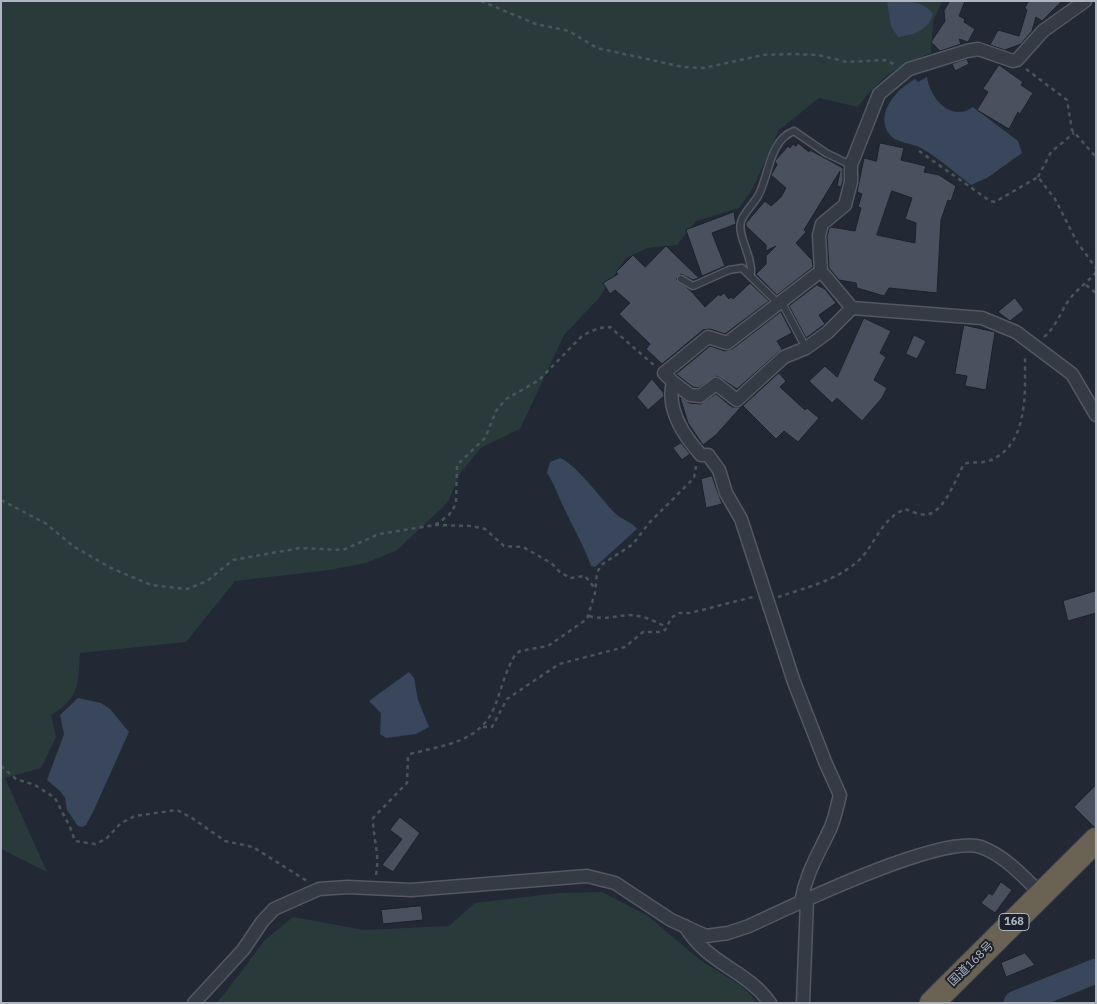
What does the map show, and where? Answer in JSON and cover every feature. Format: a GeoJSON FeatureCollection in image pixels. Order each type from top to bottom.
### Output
{"type":"FeatureCollection","features":[{"type":"Feature","properties":{"kind":"highway","name":"国道168号"},"geometry":{"type":"LineString","coordinates":[[932,1003],[1096,840]]}},
{"type":"Feature","properties":{"kind":"street"},"geometry":{"type":"LineString","coordinates":[[1085,1],[1043,31],[1017,60],[1013,61],[978,49],[909,69],[879,94],[851,165],[851,182],[845,205],[822,224],[818,235],[821,271],[852,308],[982,318],[1016,332],[1072,374],[1096,416]]}},
{"type":"Feature","properties":{"kind":"street"},"geometry":{"type":"LineString","coordinates":[[803,1003],[804,885],[816,855],[831,828],[840,795],[794,682],[741,519],[726,492],[719,470],[708,455],[702,455],[689,442],[674,410],[670,394],[669,377],[708,337],[727,343],[821,271]]}},
{"type":"Feature","properties":{"kind":"street"},"geometry":{"type":"LineString","coordinates":[[669,377],[690,395],[700,396],[716,384],[737,400],[784,357],[806,348],[827,334],[852,308]]}},
{"type":"Feature","properties":{"kind":"street"},"geometry":{"type":"LineString","coordinates":[[194,1003],[243,950],[262,922],[274,909],[319,889],[372,888],[411,890],[587,876],[615,883],[685,926],[706,936],[728,933],[894,863],[944,848],[980,847],[1001,858],[1041,894]]}},
{"type":"Feature","properties":{"kind":"street"},"geometry":{"type":"LineString","coordinates":[[685,926],[694,942],[714,959],[752,984],[770,1003]]}},
{"type":"Feature","properties":{"kind":"lane"},"geometry":{"type":"LineString","coordinates":[[751,274],[752,266],[741,229],[741,222],[758,196],[770,159],[783,139],[794,131],[821,150],[851,165]]}},
{"type":"Feature","properties":{"kind":"lane"},"geometry":{"type":"LineString","coordinates":[[681,279],[693,286],[737,267],[742,268],[751,274],[779,302],[806,348]]}},
{"type":"Feature","properties":{"kind":"path"},"geometry":{"type":"LineString","coordinates":[[481,1],[536,24],[569,32],[598,48],[611,52],[635,55],[662,64],[704,68],[763,55],[794,54],[818,55],[846,62],[885,60],[895,64],[903,74]]}},
{"type":"Feature","properties":{"kind":"path"},"geometry":{"type":"LineString","coordinates":[[1017,60],[1063,96],[1066,100],[1074,133],[1096,157]]}},
{"type":"Feature","properties":{"kind":"path"},"geometry":{"type":"LineString","coordinates":[[919,151],[990,201],[995,202],[1038,177],[1050,152],[1074,133]]}},
{"type":"Feature","properties":{"kind":"path"},"geometry":{"type":"LineString","coordinates":[[1038,177],[1056,198],[1077,242],[1096,268]]}},
{"type":"Feature","properties":{"kind":"path"},"geometry":{"type":"LineString","coordinates":[[483,727],[492,727],[507,699],[559,664],[625,647],[643,632],[662,632],[671,618],[679,613],[690,613],[758,596],[776,598],[840,573],[862,557],[877,533],[897,513],[905,509],[920,514],[932,513],[942,502],[964,464],[990,461],[1009,446],[1016,434],[1024,408],[1029,342],[1053,328],[1072,295],[1086,285],[1096,272]]}},
{"type":"Feature","properties":{"kind":"path"},"geometry":{"type":"LineString","coordinates":[[1086,285],[1096,293]]}},
{"type":"Feature","properties":{"kind":"path"},"geometry":{"type":"LineString","coordinates":[[435,525],[449,515],[456,504],[457,465],[485,438],[496,411],[506,399],[540,380],[583,335],[599,328],[610,327],[669,377]]}},
{"type":"Feature","properties":{"kind":"path"},"geometry":{"type":"LineString","coordinates":[[372,888],[379,860],[373,834],[373,818],[407,783],[408,757],[410,754],[469,737],[483,727],[493,709],[515,655],[520,651],[548,646],[568,634],[589,616],[597,573],[601,565],[633,544],[649,523],[694,478],[696,464],[689,442]]}},
{"type":"Feature","properties":{"kind":"path"},"geometry":{"type":"LineString","coordinates":[[1,500],[45,523],[73,546],[93,559],[151,585],[171,589],[197,586],[233,560],[300,548],[343,550],[379,534],[435,525],[485,529],[504,546],[522,547],[551,563],[570,578],[585,576],[595,589]]}},
{"type":"Feature","properties":{"kind":"path"},"geometry":{"type":"LineString","coordinates":[[589,616],[599,618],[630,615],[652,619],[666,627]]}},
{"type":"Feature","properties":{"kind":"path"},"geometry":{"type":"LineString","coordinates":[[1,766],[16,779],[34,785],[55,798],[75,841],[95,844],[106,839],[121,822],[135,816],[177,810],[225,841],[253,848],[319,889]]}},
{"type":"Feature","properties":{"kind":"shaded area"},"geometry":{"type":"Polygon","coordinates":[[[1,1],[942,1],[933,22],[931,53],[909,62],[890,74],[874,88],[858,107],[819,98],[779,130],[753,188],[739,208],[696,221],[677,245],[647,248],[626,258],[598,299],[564,335],[520,429],[482,447],[460,473],[449,500],[397,550],[366,563],[329,570],[235,581],[186,642],[80,653],[76,689],[67,702],[51,715],[56,737],[41,768],[5,778],[47,872],[1,849],[1,1]]]}},
{"type":"Feature","properties":{"kind":"shaded area"},"geometry":{"type":"Polygon","coordinates":[[[602,892],[648,916],[700,960],[743,987],[758,1003],[216,1003],[265,940],[293,917],[364,930],[449,926],[475,903],[559,893],[602,892]]]}},
{"type":"Feature","properties":{"kind":"water"},"geometry":{"type":"Polygon","coordinates":[[[887,1],[906,1],[919,4],[929,9],[933,14],[928,24],[920,31],[898,37],[891,26],[887,1]]]}},
{"type":"Feature","properties":{"kind":"water"},"geometry":{"type":"Polygon","coordinates":[[[927,77],[932,93],[943,106],[957,112],[973,107],[1018,141],[1022,153],[987,178],[971,185],[928,152],[893,138],[885,127],[886,110],[895,95],[908,83],[915,79],[918,82],[927,77]]]}},
{"type":"Feature","properties":{"kind":"water"},"geometry":{"type":"Polygon","coordinates":[[[560,458],[581,475],[615,513],[637,529],[595,567],[591,566],[547,473],[550,462],[560,458]]]}},
{"type":"Feature","properties":{"kind":"water"},"geometry":{"type":"Polygon","coordinates":[[[409,672],[414,678],[418,700],[429,727],[416,734],[386,738],[380,734],[381,713],[369,701],[409,672]]]}},
{"type":"Feature","properties":{"kind":"water"},"geometry":{"type":"Polygon","coordinates":[[[78,698],[101,703],[110,709],[129,732],[93,812],[86,825],[82,827],[78,826],[67,810],[65,798],[61,792],[47,780],[64,734],[60,715],[78,698]]]}},
{"type":"Feature","properties":{"kind":"building"},"geometry":{"type":"Polygon","coordinates":[[[950,1],[965,1],[959,16],[965,19],[964,22],[975,29],[968,42],[959,39],[961,44],[940,51],[931,42],[945,21],[944,11],[950,1]]]}},
{"type":"Feature","properties":{"kind":"building"},"geometry":{"type":"Polygon","coordinates":[[[1029,1],[1062,1],[1042,21],[1036,17],[1032,31],[1021,44],[1005,50],[990,45],[998,30],[1019,36],[1027,10],[1025,8],[1029,1]]]}},
{"type":"Feature","properties":{"kind":"building"},"geometry":{"type":"Polygon","coordinates":[[[967,59],[969,64],[955,71],[952,64],[967,59]]]}},
{"type":"Feature","properties":{"kind":"building"},"geometry":{"type":"Polygon","coordinates":[[[999,65],[1023,82],[1021,85],[1033,93],[1020,114],[1018,112],[1009,129],[977,110],[988,92],[983,89],[999,65]]]}},
{"type":"Feature","properties":{"kind":"building"},"geometry":{"type":"Polygon","coordinates":[[[798,143],[809,152],[810,150],[843,168],[843,181],[841,187],[837,186],[840,171],[804,230],[806,232],[796,243],[812,260],[813,267],[777,295],[756,274],[766,264],[766,256],[776,246],[766,251],[766,245],[746,226],[746,223],[765,201],[771,206],[781,197],[786,188],[771,175],[777,165],[775,161],[788,146],[790,148],[793,144],[796,146],[798,143]]]}},
{"type":"Feature","properties":{"kind":"building"},"geometry":{"type":"Polygon","coordinates":[[[880,143],[904,148],[901,160],[926,166],[924,172],[939,175],[956,186],[951,201],[948,200],[941,220],[937,293],[889,288],[884,296],[857,288],[856,283],[839,280],[829,268],[827,236],[829,229],[831,227],[855,231],[861,208],[858,207],[862,194],[857,192],[864,158],[876,161],[880,143]],[[892,191],[877,235],[915,243],[916,223],[905,219],[912,198],[892,191]]]}},
{"type":"Feature","properties":{"kind":"building"},"geometry":{"type":"Polygon","coordinates":[[[734,212],[736,224],[712,233],[725,266],[702,276],[686,230],[734,212]]]}},
{"type":"Feature","properties":{"kind":"building"},"geometry":{"type":"Polygon","coordinates":[[[666,246],[699,278],[693,280],[681,274],[676,279],[691,291],[705,307],[719,294],[720,296],[724,293],[729,299],[731,297],[733,299],[750,283],[769,301],[725,334],[710,329],[703,330],[662,364],[646,349],[650,344],[619,314],[630,303],[615,290],[610,294],[603,283],[618,274],[616,272],[633,255],[645,267],[666,246]]]}},
{"type":"Feature","properties":{"kind":"building"},"geometry":{"type":"Polygon","coordinates":[[[817,285],[825,289],[836,303],[819,315],[825,324],[806,338],[789,306],[817,285]]]}},
{"type":"Feature","properties":{"kind":"building"},"geometry":{"type":"Polygon","coordinates":[[[1015,298],[1024,310],[1010,321],[998,312],[1015,298]]]}},
{"type":"Feature","properties":{"kind":"building"},"geometry":{"type":"Polygon","coordinates":[[[781,312],[792,333],[777,341],[782,349],[737,389],[717,376],[698,388],[693,387],[676,374],[710,346],[725,351],[732,349],[781,312]]]}},
{"type":"Feature","properties":{"kind":"building"},"geometry":{"type":"Polygon","coordinates":[[[864,318],[891,331],[880,353],[886,357],[874,380],[887,388],[882,398],[862,421],[837,398],[832,403],[809,381],[825,366],[837,377],[864,318]]]}},
{"type":"Feature","properties":{"kind":"building"},"geometry":{"type":"Polygon","coordinates":[[[964,325],[995,332],[986,390],[965,386],[967,376],[955,374],[964,325]]]}},
{"type":"Feature","properties":{"kind":"building"},"geometry":{"type":"Polygon","coordinates":[[[914,335],[926,341],[917,359],[906,354],[914,335]]]}},
{"type":"Feature","properties":{"kind":"building"},"geometry":{"type":"Polygon","coordinates":[[[779,373],[786,381],[780,387],[805,410],[807,408],[819,418],[798,442],[784,431],[776,439],[743,406],[779,373]]]}},
{"type":"Feature","properties":{"kind":"building"},"geometry":{"type":"Polygon","coordinates":[[[652,379],[664,396],[648,410],[637,397],[652,379]]]}},
{"type":"Feature","properties":{"kind":"building"},"geometry":{"type":"Polygon","coordinates":[[[716,394],[732,407],[741,407],[716,435],[703,445],[688,423],[680,397],[689,403],[700,404],[716,394]]]}},
{"type":"Feature","properties":{"kind":"building"},"geometry":{"type":"Polygon","coordinates":[[[681,443],[690,454],[682,460],[673,448],[681,443]]]}},
{"type":"Feature","properties":{"kind":"building"},"geometry":{"type":"Polygon","coordinates":[[[712,476],[722,504],[706,508],[701,479],[712,476]]]}},
{"type":"Feature","properties":{"kind":"building"},"geometry":{"type":"Polygon","coordinates":[[[1096,591],[1096,613],[1068,621],[1063,601],[1096,591]]]}},
{"type":"Feature","properties":{"kind":"building"},"geometry":{"type":"Polygon","coordinates":[[[1096,785],[1096,827],[1094,827],[1074,807],[1096,785]]]}},
{"type":"Feature","properties":{"kind":"building"},"geometry":{"type":"Polygon","coordinates":[[[400,817],[420,833],[393,872],[382,865],[402,839],[390,830],[400,817]]]}},
{"type":"Feature","properties":{"kind":"building"},"geometry":{"type":"Polygon","coordinates":[[[1001,882],[1012,890],[995,913],[981,903],[989,893],[992,895],[1001,882]]]}},
{"type":"Feature","properties":{"kind":"building"},"geometry":{"type":"Polygon","coordinates":[[[421,906],[423,920],[383,924],[381,910],[421,906]]]}},
{"type":"Feature","properties":{"kind":"building"},"geometry":{"type":"Polygon","coordinates":[[[1025,953],[1035,965],[1006,977],[1001,963],[1025,953]]]}},
{"type":"Feature","properties":{"kind":"waterway"},"geometry":{"type":"LineString","coordinates":[[1016,1003],[1096,971]]}}]}
